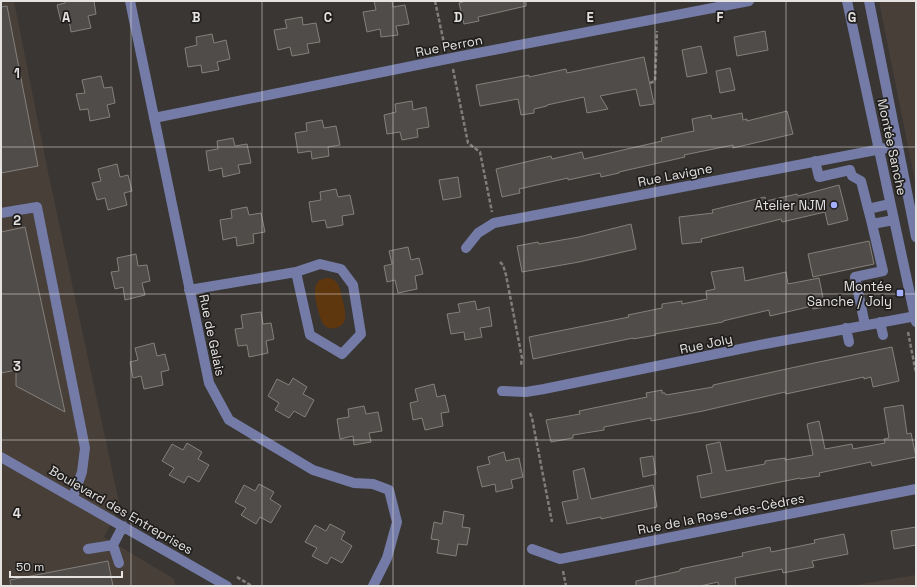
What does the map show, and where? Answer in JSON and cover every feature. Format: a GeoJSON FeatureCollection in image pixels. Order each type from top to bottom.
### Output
{"type":"FeatureCollection","features":[{"type":"Feature","properties":{"kind":"street","name":"Rue de Galais"},"geometry":{"type":"LineString","coordinates":[[130,1],[209,383],[229,420],[313,470],[354,483],[373,484],[389,490],[397,522],[387,558],[373,586]]}},
{"type":"Feature","properties":{"kind":"street","name":"Rue Perron"},"geometry":{"type":"LineString","coordinates":[[154,118],[462,56],[749,1]]}},
{"type":"Feature","properties":{"kind":"street","name":"Montée Sanche"},"geometry":{"type":"LineString","coordinates":[[847,1],[916,318]]}},
{"type":"Feature","properties":{"kind":"street","name":"Montée Sanche"},"geometry":{"type":"LineString","coordinates":[[869,1],[916,237]]}},
{"type":"Feature","properties":{"kind":"street","name":"Rue Lavigne"},"geometry":{"type":"LineString","coordinates":[[466,248],[478,233],[494,223],[897,146]]}},
{"type":"Feature","properties":{"kind":"street"},"geometry":{"type":"LineString","coordinates":[[848,155],[852,176],[861,181],[883,271],[855,277],[864,325]]}},
{"type":"Feature","properties":{"kind":"street"},"geometry":{"type":"LineString","coordinates":[[815,161],[819,177],[850,170]]}},
{"type":"Feature","properties":{"kind":"street"},"geometry":{"type":"LineString","coordinates":[[868,209],[890,204]]}},
{"type":"Feature","properties":{"kind":"street"},"geometry":{"type":"LineString","coordinates":[[1,213],[37,207],[85,448],[82,472],[73,498]]}},
{"type":"Feature","properties":{"kind":"street"},"geometry":{"type":"LineString","coordinates":[[872,224],[894,220]]}},
{"type":"Feature","properties":{"kind":"street"},"geometry":{"type":"LineString","coordinates":[[189,290],[296,272],[320,264],[341,269],[353,285],[361,334],[342,354],[310,335],[296,272]]}},
{"type":"Feature","properties":{"kind":"street","name":"Rue Joly"},"geometry":{"type":"LineString","coordinates":[[502,391],[526,392],[544,389],[846,328],[916,318]]}},
{"type":"Feature","properties":{"kind":"street"},"geometry":{"type":"LineString","coordinates":[[880,322],[883,335]]}},
{"type":"Feature","properties":{"kind":"street"},"geometry":{"type":"LineString","coordinates":[[846,328],[849,342]]}},
{"type":"Feature","properties":{"kind":"street","name":"Boulevard des Entreprises"},"geometry":{"type":"LineString","coordinates":[[1,457],[123,526],[212,582],[227,586]]}},
{"type":"Feature","properties":{"kind":"street","name":"Rue de la Rose-des-Cèdres"},"geometry":{"type":"LineString","coordinates":[[532,549],[560,559],[916,489]]}},
{"type":"Feature","properties":{"kind":"street"},"geometry":{"type":"LineString","coordinates":[[119,563],[113,545],[123,526]]}},
{"type":"Feature","properties":{"kind":"street"},"geometry":{"type":"LineString","coordinates":[[88,549],[113,545]]}},
{"type":"Feature","properties":{"kind":"path"},"geometry":{"type":"LineString","coordinates":[[435,1],[445,50]]}},
{"type":"Feature","properties":{"kind":"path"},"geometry":{"type":"LineString","coordinates":[[650,83],[655,81],[657,19]]}},
{"type":"Feature","properties":{"kind":"path"},"geometry":{"type":"LineString","coordinates":[[453,67],[468,143],[480,152],[493,214]]}},
{"type":"Feature","properties":{"kind":"path"},"geometry":{"type":"LineString","coordinates":[[500,262],[503,265],[506,275],[522,358],[521,366]]}},
{"type":"Feature","properties":{"kind":"path"},"geometry":{"type":"LineString","coordinates":[[909,335],[916,373]]}},
{"type":"Feature","properties":{"kind":"path"},"geometry":{"type":"LineString","coordinates":[[530,413],[534,426],[552,522]]}},
{"type":"Feature","properties":{"kind":"path"},"geometry":{"type":"LineString","coordinates":[[563,570],[566,586]]}},
{"type":"Feature","properties":{"kind":"shaded area"},"geometry":{"type":"Polygon","coordinates":[[[1,1],[14,1],[48,172],[120,507],[104,537],[174,579],[175,586],[1,586],[1,1]]]}},
{"type":"Feature","properties":{"kind":"shaded area"},"geometry":{"type":"Polygon","coordinates":[[[879,1],[916,1],[916,186],[879,1]]]}},
{"type":"Feature","properties":{"kind":"shaded area"},"geometry":{"type":"Polygon","coordinates":[[[326,278],[335,280],[338,284],[345,308],[344,322],[341,326],[336,328],[329,328],[324,325],[316,303],[315,289],[318,281],[326,278]]]}},
{"type":"Feature","properties":{"kind":"shaded area"},"geometry":{"type":"Polygon","coordinates":[[[916,575],[916,586],[849,586],[916,575]]]}},
{"type":"Feature","properties":{"kind":"building"},"geometry":{"type":"Polygon","coordinates":[[[65,1],[94,1],[96,14],[88,16],[91,28],[71,32],[69,20],[61,22],[57,5],[65,3],[65,1]]]}},
{"type":"Feature","properties":{"kind":"building"},"geometry":{"type":"Polygon","coordinates":[[[374,1],[392,1],[393,7],[405,5],[409,24],[396,26],[398,35],[381,37],[380,29],[367,32],[363,12],[376,10],[374,1]]]}},
{"type":"Feature","properties":{"kind":"building"},"geometry":{"type":"Polygon","coordinates":[[[466,1],[526,1],[526,6],[478,17],[479,21],[464,24],[459,3],[466,1]]]}},
{"type":"Feature","properties":{"kind":"building"},"geometry":{"type":"Polygon","coordinates":[[[7,6],[38,166],[1,173],[1,7],[7,6]]]}},
{"type":"Feature","properties":{"kind":"building"},"geometry":{"type":"Polygon","coordinates":[[[302,17],[303,25],[316,23],[320,42],[307,44],[309,53],[292,56],[290,47],[278,50],[274,30],[287,28],[285,20],[302,17]]]}},
{"type":"Feature","properties":{"kind":"building"},"geometry":{"type":"Polygon","coordinates":[[[765,31],[768,50],[737,56],[734,37],[765,31]]]}},
{"type":"Feature","properties":{"kind":"building"},"geometry":{"type":"Polygon","coordinates":[[[212,34],[214,43],[226,40],[230,59],[217,62],[219,70],[202,73],[201,65],[188,67],[185,48],[197,45],[196,37],[212,34]]]}},
{"type":"Feature","properties":{"kind":"building"},"geometry":{"type":"Polygon","coordinates":[[[701,46],[707,73],[687,77],[682,50],[701,46]]]}},
{"type":"Feature","properties":{"kind":"building"},"geometry":{"type":"Polygon","coordinates":[[[644,57],[654,104],[640,106],[636,89],[600,96],[608,109],[587,113],[584,97],[547,105],[534,109],[534,113],[521,115],[518,99],[480,106],[476,85],[529,75],[529,77],[566,69],[567,73],[644,57]]]}},
{"type":"Feature","properties":{"kind":"building"},"geometry":{"type":"Polygon","coordinates":[[[730,68],[735,90],[720,93],[716,71],[730,68]]]}},
{"type":"Feature","properties":{"kind":"building"},"geometry":{"type":"Polygon","coordinates":[[[101,76],[104,88],[112,87],[115,103],[107,105],[110,117],[90,121],[88,109],[80,110],[76,94],[85,93],[82,80],[101,76]]]}},
{"type":"Feature","properties":{"kind":"building"},"geometry":{"type":"Polygon","coordinates":[[[412,101],[413,110],[426,107],[429,127],[417,129],[418,137],[402,140],[400,132],[387,134],[384,115],[396,112],[395,104],[412,101]]]}},
{"type":"Feature","properties":{"kind":"building"},"geometry":{"type":"Polygon","coordinates":[[[787,111],[793,134],[733,148],[733,145],[684,155],[685,157],[601,177],[600,173],[568,180],[568,178],[519,189],[520,193],[502,197],[496,169],[551,156],[552,159],[582,152],[584,159],[662,141],[661,138],[694,131],[692,119],[711,115],[712,119],[742,113],[743,120],[747,119],[747,121],[787,111]]]}},
{"type":"Feature","properties":{"kind":"building"},"geometry":{"type":"Polygon","coordinates":[[[322,120],[324,128],[336,126],[340,145],[328,147],[329,156],[312,159],[311,151],[298,153],[295,133],[307,131],[306,123],[322,120]]]}},
{"type":"Feature","properties":{"kind":"building"},"geometry":{"type":"Polygon","coordinates":[[[233,138],[235,146],[247,144],[251,163],[238,165],[240,173],[223,177],[222,168],[209,171],[206,151],[218,149],[217,141],[233,138]]]}},
{"type":"Feature","properties":{"kind":"building"},"geometry":{"type":"Polygon","coordinates":[[[117,164],[120,177],[128,175],[132,191],[124,193],[127,205],[108,210],[105,198],[97,200],[92,183],[101,181],[98,169],[117,164]]]}},
{"type":"Feature","properties":{"kind":"building"},"geometry":{"type":"Polygon","coordinates":[[[458,177],[461,197],[443,200],[439,180],[458,177]]]}},
{"type":"Feature","properties":{"kind":"building"},"geometry":{"type":"Polygon","coordinates":[[[839,185],[848,220],[828,225],[825,212],[782,222],[781,219],[701,239],[702,242],[682,244],[679,217],[713,213],[712,210],[765,197],[766,201],[797,194],[798,196],[839,185]]]}},
{"type":"Feature","properties":{"kind":"building"},"geometry":{"type":"Polygon","coordinates":[[[336,189],[338,197],[350,195],[354,214],[342,216],[343,225],[327,228],[325,220],[312,222],[309,202],[321,200],[320,192],[336,189]]]}},
{"type":"Feature","properties":{"kind":"building"},"geometry":{"type":"Polygon","coordinates":[[[247,207],[249,215],[261,213],[265,232],[253,234],[254,243],[237,246],[236,237],[223,240],[220,220],[232,218],[231,210],[247,207]]]}},
{"type":"Feature","properties":{"kind":"building"},"geometry":{"type":"Polygon","coordinates":[[[631,224],[636,249],[579,262],[522,272],[517,246],[579,237],[631,224]]]}},
{"type":"Feature","properties":{"kind":"building"},"geometry":{"type":"Polygon","coordinates":[[[25,227],[65,412],[16,386],[16,370],[1,373],[1,232],[25,227]]]}},
{"type":"Feature","properties":{"kind":"building"},"geometry":{"type":"Polygon","coordinates":[[[869,241],[874,264],[813,277],[808,254],[869,241]]]}},
{"type":"Feature","properties":{"kind":"building"},"geometry":{"type":"Polygon","coordinates":[[[408,247],[411,260],[419,258],[423,274],[415,276],[417,289],[398,293],[395,280],[387,282],[384,266],[392,264],[389,251],[408,247]]]}},
{"type":"Feature","properties":{"kind":"building"},"geometry":{"type":"Polygon","coordinates":[[[136,254],[138,266],[147,265],[150,281],[142,283],[145,295],[125,300],[123,287],[115,289],[111,272],[119,271],[117,258],[136,254]]]}},
{"type":"Feature","properties":{"kind":"building"},"geometry":{"type":"Polygon","coordinates":[[[743,267],[745,281],[786,272],[788,284],[819,278],[825,307],[813,309],[812,306],[770,316],[769,310],[723,322],[633,338],[533,359],[529,337],[629,317],[628,315],[662,308],[662,304],[682,301],[682,304],[707,299],[706,291],[715,289],[711,272],[743,267]]]}},
{"type":"Feature","properties":{"kind":"building"},"geometry":{"type":"Polygon","coordinates":[[[475,301],[477,310],[489,307],[492,326],[480,328],[482,337],[465,340],[464,332],[451,334],[447,314],[460,312],[458,304],[475,301]]]}},
{"type":"Feature","properties":{"kind":"building"},"geometry":{"type":"Polygon","coordinates":[[[261,312],[263,324],[271,323],[274,339],[266,341],[268,353],[249,357],[247,345],[238,346],[235,329],[243,328],[241,315],[261,312]]]}},
{"type":"Feature","properties":{"kind":"building"},"geometry":{"type":"Polygon","coordinates":[[[154,343],[157,356],[165,354],[169,370],[161,372],[163,385],[144,389],[141,376],[133,378],[130,362],[138,360],[135,348],[154,343]]]}},
{"type":"Feature","properties":{"kind":"building"},"geometry":{"type":"Polygon","coordinates":[[[892,347],[899,381],[873,387],[871,377],[864,379],[864,377],[786,394],[785,392],[703,411],[651,421],[651,418],[604,427],[604,430],[573,435],[573,438],[551,442],[546,420],[580,414],[579,411],[647,397],[646,393],[662,390],[662,393],[665,393],[666,395],[713,387],[713,385],[892,347]]]}},
{"type":"Feature","properties":{"kind":"building"},"geometry":{"type":"Polygon","coordinates":[[[293,378],[307,387],[303,394],[314,400],[305,417],[294,411],[289,418],[275,410],[279,403],[268,396],[277,379],[289,385],[293,378]]]}},
{"type":"Feature","properties":{"kind":"building"},"geometry":{"type":"Polygon","coordinates":[[[434,384],[437,397],[445,395],[449,412],[441,413],[443,426],[425,430],[422,418],[413,420],[410,403],[418,401],[415,389],[434,384]]]}},
{"type":"Feature","properties":{"kind":"building"},"geometry":{"type":"Polygon","coordinates":[[[903,405],[907,434],[911,433],[916,457],[872,466],[871,462],[819,473],[820,476],[800,478],[701,498],[697,476],[712,473],[706,445],[720,442],[726,471],[765,464],[765,461],[785,458],[785,460],[813,455],[807,424],[819,421],[825,449],[852,444],[853,449],[885,443],[884,439],[889,438],[884,408],[903,405]]]}},
{"type":"Feature","properties":{"kind":"building"},"geometry":{"type":"Polygon","coordinates":[[[364,406],[366,414],[378,412],[382,431],[369,433],[371,442],[354,445],[353,436],[340,439],[337,419],[349,417],[348,409],[364,406]]]}},
{"type":"Feature","properties":{"kind":"building"},"geometry":{"type":"Polygon","coordinates":[[[187,443],[202,452],[198,459],[209,465],[199,482],[188,476],[184,483],[169,475],[174,468],[162,461],[172,444],[183,450],[187,443]]]}},
{"type":"Feature","properties":{"kind":"building"},"geometry":{"type":"Polygon","coordinates":[[[504,452],[506,461],[519,458],[523,477],[511,480],[513,488],[496,492],[495,484],[482,487],[477,467],[490,464],[488,457],[504,452]]]}},
{"type":"Feature","properties":{"kind":"building"},"geometry":{"type":"Polygon","coordinates":[[[653,456],[656,474],[643,477],[640,458],[653,456]]]}},
{"type":"Feature","properties":{"kind":"building"},"geometry":{"type":"Polygon","coordinates":[[[584,468],[591,499],[653,485],[657,507],[601,519],[601,517],[567,524],[562,502],[578,499],[573,471],[584,468]]]}},
{"type":"Feature","properties":{"kind":"building"},"geometry":{"type":"Polygon","coordinates":[[[259,484],[274,492],[270,499],[281,506],[271,523],[260,517],[256,524],[241,515],[246,508],[235,502],[244,485],[255,491],[259,484]]]}},
{"type":"Feature","properties":{"kind":"building"},"geometry":{"type":"Polygon","coordinates":[[[444,511],[464,515],[462,527],[470,528],[467,545],[458,544],[456,556],[437,553],[439,540],[431,539],[434,522],[442,524],[444,511]]]}},
{"type":"Feature","properties":{"kind":"building"},"geometry":{"type":"Polygon","coordinates":[[[330,524],[345,532],[341,539],[352,546],[342,563],[331,557],[327,564],[312,556],[317,548],[305,542],[315,525],[326,531],[330,524]]]}},
{"type":"Feature","properties":{"kind":"building"},"geometry":{"type":"Polygon","coordinates":[[[916,527],[916,545],[894,549],[891,531],[916,527]]]}},
{"type":"Feature","properties":{"kind":"building"},"geometry":{"type":"Polygon","coordinates":[[[844,534],[848,554],[812,561],[814,567],[783,573],[782,569],[735,578],[736,586],[719,586],[718,582],[700,586],[636,586],[636,581],[680,571],[680,569],[743,556],[742,553],[770,547],[771,552],[815,543],[814,540],[844,534]]]}},
{"type":"Feature","properties":{"kind":"building"},"geometry":{"type":"Polygon","coordinates":[[[108,561],[113,586],[11,586],[10,580],[108,561]]]}},
{"type":"Feature","properties":{"kind":"place","name":"Atelier NJM"},"geometry":{"type":"Point","coordinates":[834,205]}},
{"type":"Feature","properties":{"kind":"place","name":"Montée Sanche / Joly"},"geometry":{"type":"Point","coordinates":[900,293]}}]}
